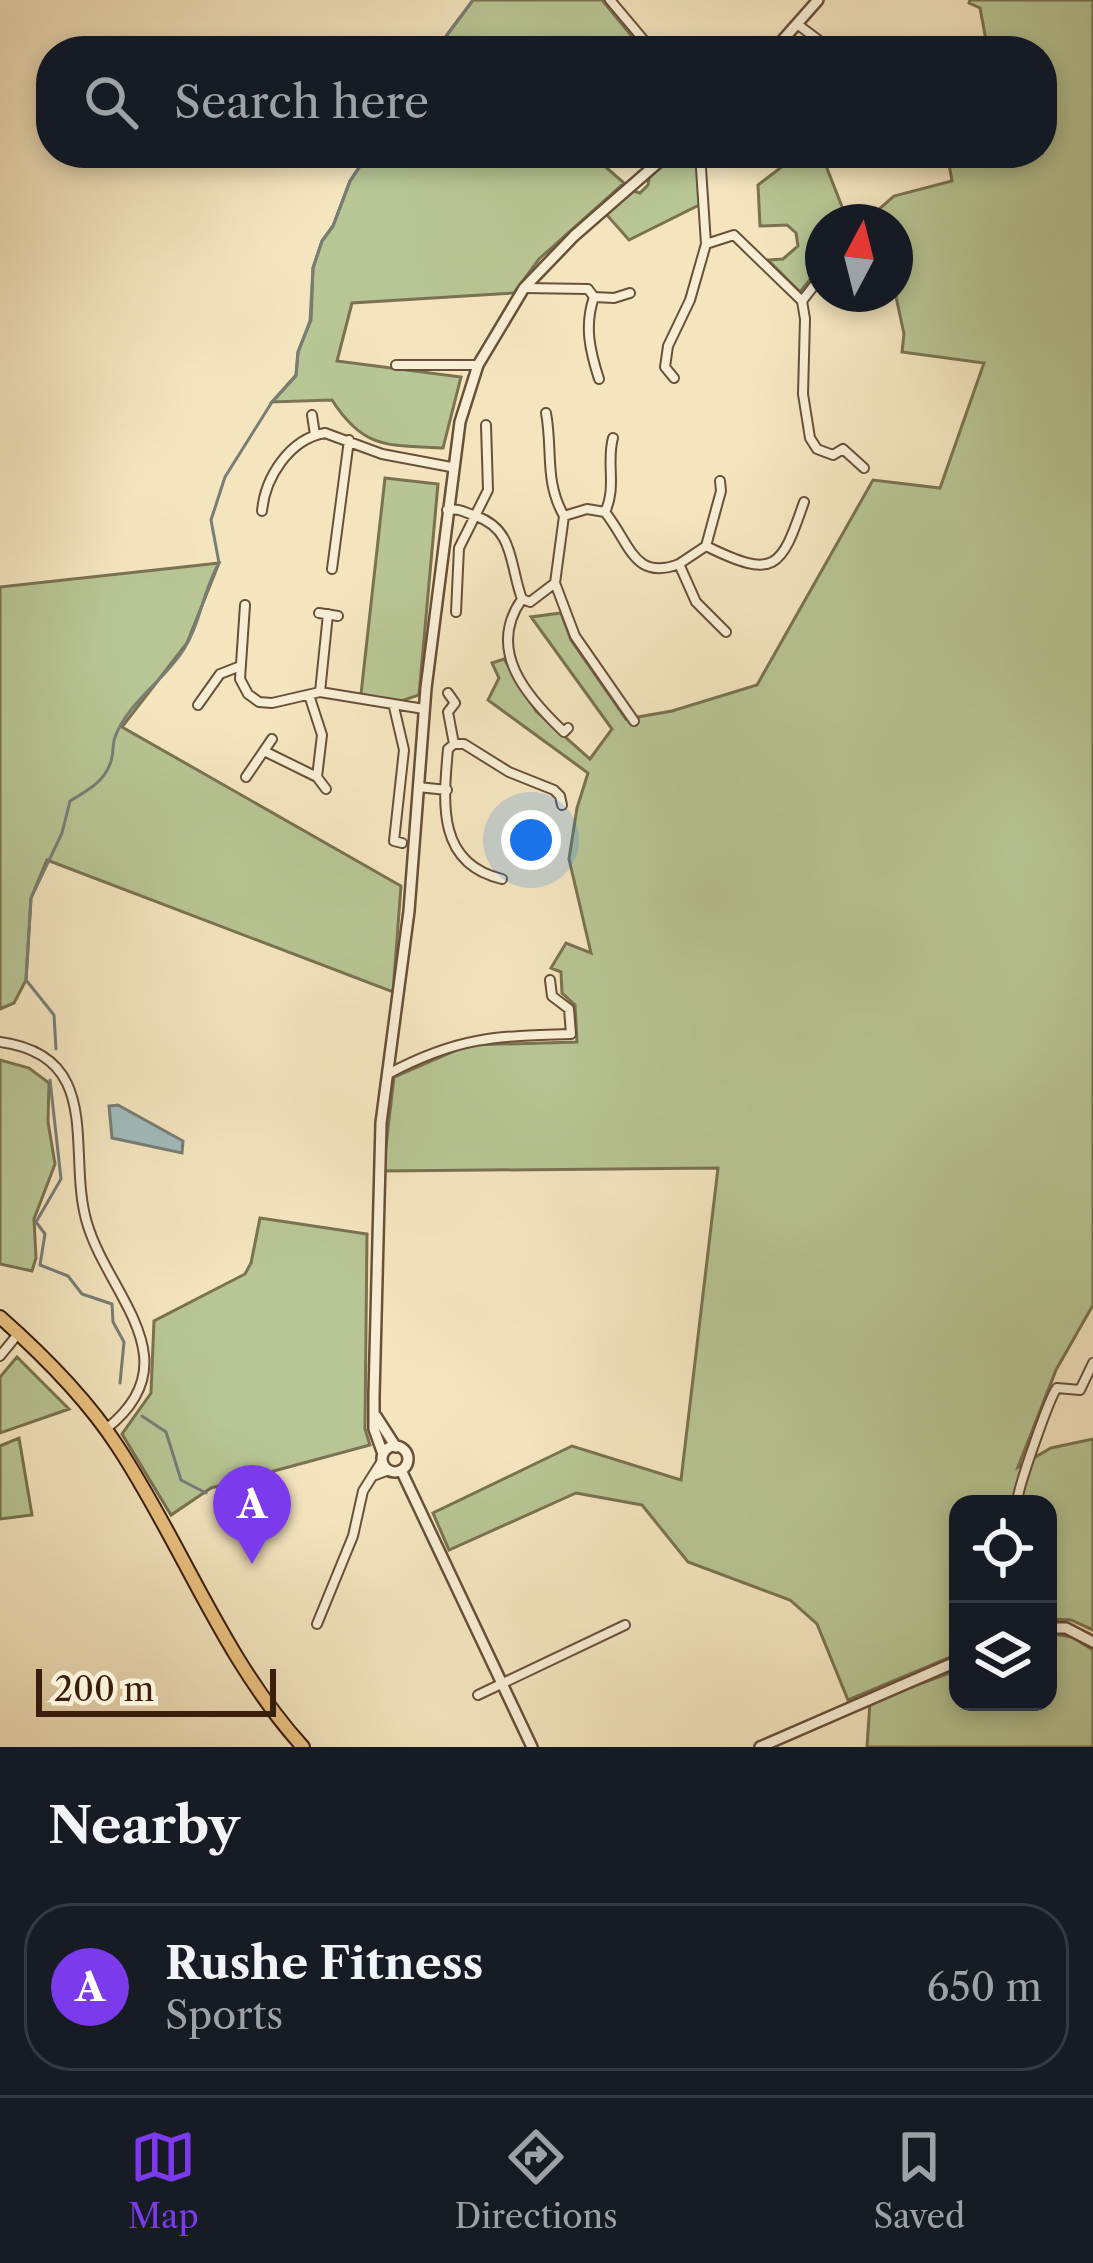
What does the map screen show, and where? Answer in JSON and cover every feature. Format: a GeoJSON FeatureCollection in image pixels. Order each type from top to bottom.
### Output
{"type":"FeatureCollection","features":[{"type":"Feature","properties":{"kind":"main road"},"geometry":{"type":"LineString","coordinates":[[0,1317],[106,1430],[146,1492],[248,1678],[303,1747]]}},
{"type":"Feature","properties":{"kind":"street"},"geometry":{"type":"LineString","coordinates":[[610,0],[640,36]]}},
{"type":"Feature","properties":{"kind":"street"},"geometry":{"type":"LineString","coordinates":[[786,36],[818,0]]}},
{"type":"Feature","properties":{"kind":"street"},"geometry":{"type":"LineString","coordinates":[[797,24],[813,36]]}},
{"type":"Feature","properties":{"kind":"street"},"geometry":{"type":"LineString","coordinates":[[532,1747],[374,1429],[376,1201],[410,910],[424,709],[452,467],[465,399],[478,365],[524,288],[574,236],[652,168]]}},
{"type":"Feature","properties":{"kind":"street"},"geometry":{"type":"LineString","coordinates":[[674,378],[665,367],[668,346],[690,300],[706,244],[701,168]]}},
{"type":"Feature","properties":{"kind":"street"},"geometry":{"type":"LineString","coordinates":[[706,244],[734,235],[802,301],[803,394],[810,438],[817,449],[833,455],[843,448],[864,468]]}},
{"type":"Feature","properties":{"kind":"street"},"geometry":{"type":"LineString","coordinates":[[524,288],[587,289],[594,297],[614,298],[630,293]]}},
{"type":"Feature","properties":{"kind":"street"},"geometry":{"type":"LineString","coordinates":[[594,297],[588,335],[599,379]]}},
{"type":"Feature","properties":{"kind":"street"},"geometry":{"type":"LineString","coordinates":[[802,301],[805,297]]}},
{"type":"Feature","properties":{"kind":"street"},"geometry":{"type":"LineString","coordinates":[[397,365],[424,361],[478,365]]}},
{"type":"Feature","properties":{"kind":"street"},"geometry":{"type":"LineString","coordinates":[[546,413],[548,476],[564,516],[555,583],[575,636],[634,721]]}},
{"type":"Feature","properties":{"kind":"street"},"geometry":{"type":"LineString","coordinates":[[312,415],[315,435]]}},
{"type":"Feature","properties":{"kind":"street"},"geometry":{"type":"LineString","coordinates":[[456,612],[459,548],[488,490],[485,425]]}},
{"type":"Feature","properties":{"kind":"street"},"geometry":{"type":"LineString","coordinates":[[262,511],[264,488],[278,463],[315,435],[325,433],[382,454],[452,467]]}},
{"type":"Feature","properties":{"kind":"street"},"geometry":{"type":"LineString","coordinates":[[605,512],[612,488],[613,438]]}},
{"type":"Feature","properties":{"kind":"street"},"geometry":{"type":"LineString","coordinates":[[332,568],[349,440]]}},
{"type":"Feature","properties":{"kind":"street"},"geometry":{"type":"LineString","coordinates":[[564,516],[587,509],[605,512],[643,567],[658,572],[706,546],[721,490],[719,481]]}},
{"type":"Feature","properties":{"kind":"street"},"geometry":{"type":"LineString","coordinates":[[706,546],[765,566],[778,560],[792,541],[804,502]]}},
{"type":"Feature","properties":{"kind":"street"},"geometry":{"type":"LineString","coordinates":[[447,510],[459,508],[489,519],[505,536],[522,599],[507,627],[505,644],[536,702],[564,732],[568,728]]}},
{"type":"Feature","properties":{"kind":"street"},"geometry":{"type":"LineString","coordinates":[[679,564],[696,602],[726,632]]}},
{"type":"Feature","properties":{"kind":"street"},"geometry":{"type":"LineString","coordinates":[[522,599],[530,602],[555,583]]}},
{"type":"Feature","properties":{"kind":"street"},"geometry":{"type":"LineString","coordinates":[[245,605],[238,667],[248,694],[259,702],[320,692],[424,709]]}},
{"type":"Feature","properties":{"kind":"street"},"geometry":{"type":"LineString","coordinates":[[320,692],[328,614]]}},
{"type":"Feature","properties":{"kind":"street"},"geometry":{"type":"LineString","coordinates":[[198,705],[220,674],[238,667]]}},
{"type":"Feature","properties":{"kind":"street"},"geometry":{"type":"LineString","coordinates":[[448,693],[454,703],[448,712],[454,744]]}},
{"type":"Feature","properties":{"kind":"street"},"geometry":{"type":"LineString","coordinates":[[309,695],[322,735],[317,777]]}},
{"type":"Feature","properties":{"kind":"street"},"geometry":{"type":"LineString","coordinates":[[394,706],[404,750],[394,842],[402,844]]}},
{"type":"Feature","properties":{"kind":"street"},"geometry":{"type":"LineString","coordinates":[[246,777],[272,739]]}},
{"type":"Feature","properties":{"kind":"street"},"geometry":{"type":"LineString","coordinates":[[502,879],[478,872],[444,838],[448,749],[464,744],[520,778],[554,790],[562,805]]}},
{"type":"Feature","properties":{"kind":"street"},"geometry":{"type":"LineString","coordinates":[[264,751],[317,777],[326,789]]}},
{"type":"Feature","properties":{"kind":"street"},"geometry":{"type":"LineString","coordinates":[[418,787],[447,790]]}},
{"type":"Feature","properties":{"kind":"street"},"geometry":{"type":"LineString","coordinates":[[388,1075],[462,1041],[571,1034],[569,1009],[551,996],[550,980]]}},
{"type":"Feature","properties":{"kind":"street"},"geometry":{"type":"LineString","coordinates":[[0,1042],[20,1045],[50,1063],[74,1097],[88,1229],[138,1321],[140,1388],[124,1415],[106,1430]]}},
{"type":"Feature","properties":{"kind":"street"},"geometry":{"type":"LineString","coordinates":[[0,1356],[19,1334]]}},
{"type":"Feature","properties":{"kind":"street"},"geometry":{"type":"LineString","coordinates":[[1016,1495],[1051,1393],[1057,1388],[1080,1390],[1093,1363]]}},
{"type":"Feature","properties":{"kind":"street"},"geometry":{"type":"LineString","coordinates":[[317,1624],[353,1536],[363,1491],[372,1477],[407,1457],[383,1432],[374,1411]]}},
{"type":"Feature","properties":{"kind":"street"},"geometry":{"type":"LineString","coordinates":[[389,1464],[396,1447]]}},
{"type":"Feature","properties":{"kind":"street"},"geometry":{"type":"LineString","coordinates":[[478,1695],[625,1625]]}},
{"type":"Feature","properties":{"kind":"street"},"geometry":{"type":"LineString","coordinates":[[1057,1628],[1093,1642]]}},
{"type":"Feature","properties":{"kind":"street"},"geometry":{"type":"LineString","coordinates":[[760,1747],[949,1665]]}},
{"type":"Feature","properties":{"kind":"green space"},"geometry":{"type":"Polygon","coordinates":[[[473,0],[602,0],[632,36],[446,36],[473,0]]]}},
{"type":"Feature","properties":{"kind":"green space"},"geometry":{"type":"Polygon","coordinates":[[[970,0],[1093,0],[1093,1305],[1056,1370],[1018,1467],[1051,1448],[1093,1439],[1093,1630],[1057,1619],[1057,1495],[949,1495],[949,1658],[848,1700],[817,1624],[790,1600],[688,1562],[642,1505],[576,1493],[449,1550],[433,1513],[572,1446],[681,1480],[718,1168],[383,1171],[394,1077],[468,1045],[577,1042],[575,1005],[562,993],[561,972],[551,968],[566,943],[591,953],[569,859],[588,773],[488,700],[499,678],[492,663],[504,659],[536,711],[590,759],[612,729],[531,617],[561,613],[571,640],[626,719],[672,711],[757,685],[873,480],[940,488],[984,363],[902,352],[899,312],[913,312],[913,204],[885,204],[894,196],[952,181],[950,168],[1057,168],[1057,36],[985,36],[980,8],[970,0]]]}},
{"type":"Feature","properties":{"kind":"green space"},"geometry":{"type":"Polygon","coordinates":[[[359,168],[607,168],[624,183],[539,259],[514,293],[352,303],[337,361],[461,377],[443,448],[379,442],[355,428],[332,400],[272,402],[296,375],[298,352],[311,320],[313,268],[359,168]]]}},
{"type":"Feature","properties":{"kind":"green space"},"geometry":{"type":"Polygon","coordinates":[[[659,168],[697,168],[701,204],[629,240],[606,214],[633,191],[640,193],[659,168]]]}},
{"type":"Feature","properties":{"kind":"green space"},"geometry":{"type":"Polygon","coordinates":[[[780,168],[827,168],[841,204],[805,204],[805,286],[800,292],[768,260],[783,259],[798,246],[796,233],[787,225],[760,226],[758,185],[780,168]]]}},
{"type":"Feature","properties":{"kind":"green space"},"geometry":{"type":"Polygon","coordinates":[[[385,478],[438,484],[419,695],[398,702],[361,694],[385,478]]]}},
{"type":"Feature","properties":{"kind":"green space"},"geometry":{"type":"Polygon","coordinates":[[[219,563],[187,643],[122,727],[401,886],[393,992],[47,860],[31,898],[26,980],[14,1003],[0,1009],[0,587],[219,563]]]}},
{"type":"Feature","properties":{"kind":"green space"},"geometry":{"type":"Polygon","coordinates":[[[0,1060],[29,1068],[49,1083],[48,1122],[55,1164],[34,1219],[32,1271],[0,1264],[0,1060]]]}},
{"type":"Feature","properties":{"kind":"green space"},"geometry":{"type":"Polygon","coordinates":[[[260,1218],[367,1234],[365,1429],[370,1445],[211,1488],[171,1515],[122,1434],[151,1393],[154,1321],[245,1274],[260,1218]]]}},
{"type":"Feature","properties":{"kind":"green space"},"geometry":{"type":"Polygon","coordinates":[[[17,1357],[69,1409],[0,1433],[0,1377],[17,1357]]]}},
{"type":"Feature","properties":{"kind":"green space"},"geometry":{"type":"Polygon","coordinates":[[[19,1438],[32,1515],[0,1519],[0,1446],[19,1438]]]}},
{"type":"Feature","properties":{"kind":"green space"},"geometry":{"type":"Polygon","coordinates":[[[1057,1635],[1072,1637],[1093,1650],[1093,1747],[867,1747],[870,1702],[949,1673],[949,1711],[1057,1711],[1057,1635]]]}},
{"type":"Feature","properties":{"kind":"water"},"geometry":{"type":"Polygon","coordinates":[[[118,1105],[183,1141],[182,1153],[112,1138],[109,1106],[118,1105]]]}},
{"type":"Feature","properties":{"kind":"waterway"},"geometry":{"type":"LineString","coordinates":[[446,36],[473,0]]}},
{"type":"Feature","properties":{"kind":"waterway"},"geometry":{"type":"LineString","coordinates":[[56,1049],[54,1015],[26,980],[31,898],[62,833],[70,801],[103,776],[121,724],[190,639],[219,563],[211,520],[225,477],[272,402],[296,376],[298,352],[310,321],[313,268],[359,168]]}},
{"type":"Feature","properties":{"kind":"waterway"},"geometry":{"type":"LineString","coordinates":[[50,1080],[61,1179],[36,1222],[45,1234],[40,1265],[68,1276],[82,1294],[112,1304],[113,1322],[124,1342],[120,1383]]}},
{"type":"Feature","properties":{"kind":"waterway"},"geometry":{"type":"LineString","coordinates":[[142,1416],[166,1432],[181,1480],[206,1493]]}},
{"type":"Feature","properties":{"kind":"place","name":"Rushe Fitness"},"geometry":{"type":"Point","coordinates":[252,1564]}}]}
